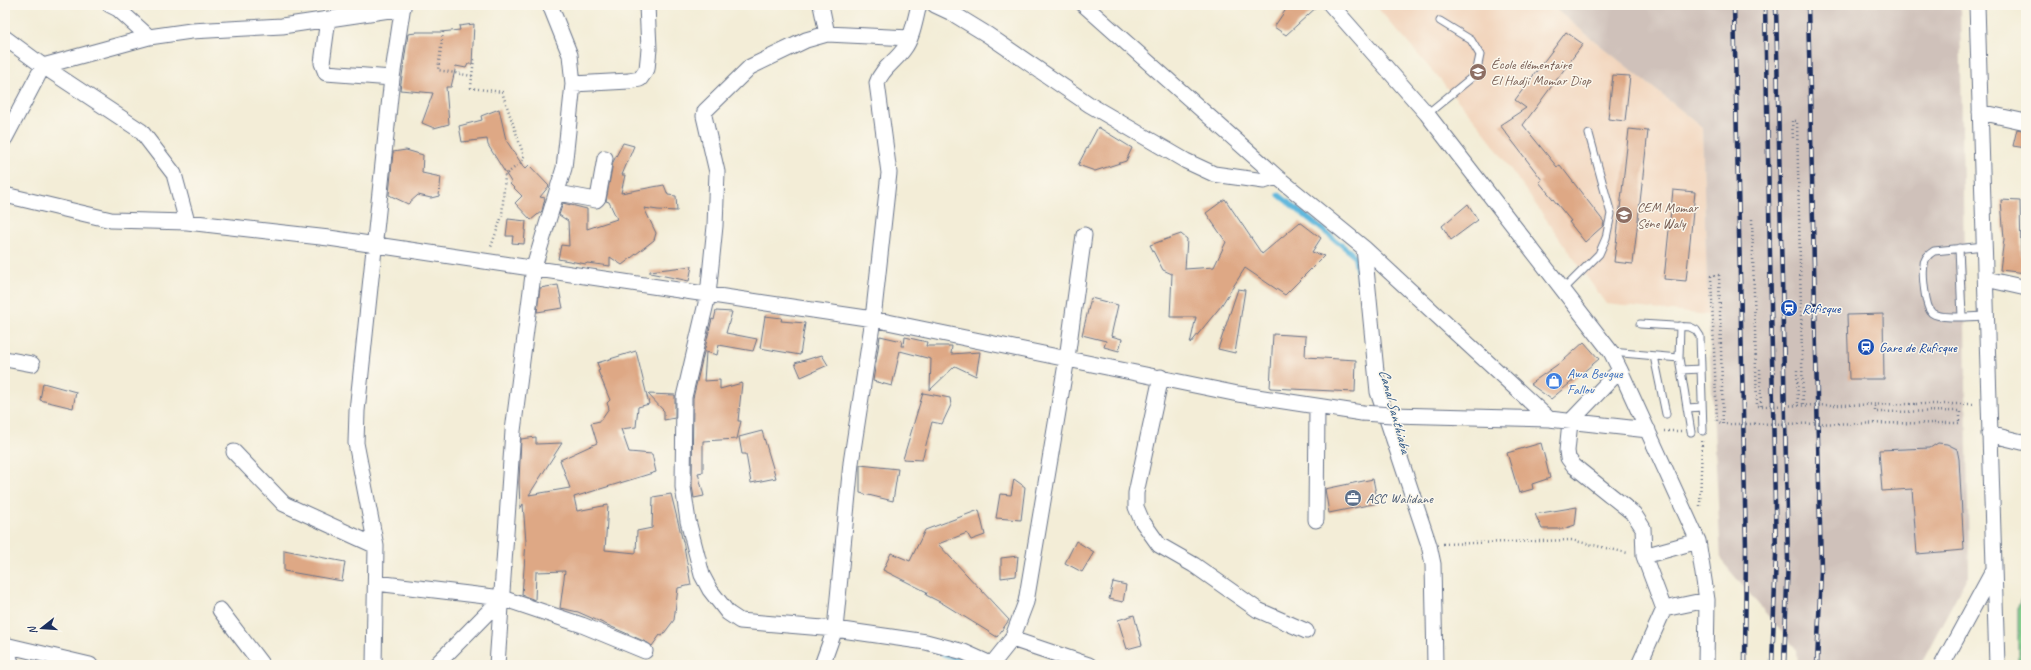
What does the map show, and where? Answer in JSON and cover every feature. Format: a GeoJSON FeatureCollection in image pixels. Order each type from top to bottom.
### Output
{"type":"FeatureCollection","features":[{"type":"Feature","properties":{"kind":"street"},"geometry":{"type":"LineString","coordinates":[[110,5],[118,9],[149,37]]}},
{"type":"Feature","properties":{"kind":"street"},"geometry":{"type":"LineString","coordinates":[[497,665],[512,431],[534,267],[558,193],[564,168],[573,84],[570,55],[550,5]]}},
{"type":"Feature","properties":{"kind":"street"},"geometry":{"type":"LineString","coordinates":[[573,84],[640,79],[647,69],[649,49],[647,5]]}},
{"type":"Feature","properties":{"kind":"street"},"geometry":{"type":"LineString","coordinates":[[821,5],[827,34]]}},
{"type":"Feature","properties":{"kind":"street"},"geometry":{"type":"LineString","coordinates":[[822,665],[835,629],[851,463],[873,319],[889,173],[877,83],[880,74],[904,49],[910,38],[919,5]]}},
{"type":"Feature","properties":{"kind":"street"},"geometry":{"type":"LineString","coordinates":[[935,5],[952,13],[988,35],[1090,105],[1186,161],[1214,174],[1264,181],[1277,177]]}},
{"type":"Feature","properties":{"kind":"street"},"geometry":{"type":"LineString","coordinates":[[1084,5],[1277,177],[1364,248],[1549,419]]}},
{"type":"Feature","properties":{"kind":"street"},"geometry":{"type":"LineString","coordinates":[[1331,5],[1427,114],[1611,352],[1698,541],[1707,600],[1706,665]]}},
{"type":"Feature","properties":{"kind":"street"},"geometry":{"type":"LineString","coordinates":[[1977,5],[1997,665]]}},
{"type":"Feature","properties":{"kind":"street"},"geometry":{"type":"LineString","coordinates":[[5,138],[43,66],[149,37],[191,31],[282,26],[403,6],[392,78],[389,124],[374,244],[357,411],[356,443],[376,546],[374,665]]}},
{"type":"Feature","properties":{"kind":"street"},"geometry":{"type":"LineString","coordinates":[[328,19],[322,63],[326,73],[392,78]]}},
{"type":"Feature","properties":{"kind":"street"},"geometry":{"type":"LineString","coordinates":[[910,38],[827,34],[806,40],[750,67],[705,111],[704,116],[717,172],[715,226],[708,295],[684,397],[684,494],[688,521],[702,575],[710,590],[728,613],[740,621],[835,629],[926,642],[964,652],[992,665],[1012,639],[1026,602],[1067,358],[1084,235]]}},
{"type":"Feature","properties":{"kind":"street"},"geometry":{"type":"LineString","coordinates":[[5,38],[43,66],[141,131],[174,174],[187,222]]}},
{"type":"Feature","properties":{"kind":"street"},"geometry":{"type":"LineString","coordinates":[[1980,112],[2026,122]]}},
{"type":"Feature","properties":{"kind":"street"},"geometry":{"type":"LineString","coordinates":[[558,193],[596,200],[598,198],[605,158]]}},
{"type":"Feature","properties":{"kind":"street"},"geometry":{"type":"LineString","coordinates":[[5,195],[110,220],[187,222],[374,244],[873,319],[1238,394],[1317,407],[1392,415],[1549,419],[1648,430]]}},
{"type":"Feature","properties":{"kind":"street"},"geometry":{"type":"LineString","coordinates":[[1364,248],[1378,392],[1429,545],[1433,564],[1435,665]]}},
{"type":"Feature","properties":{"kind":"street"},"geometry":{"type":"LineString","coordinates":[[1986,279],[2026,288]]}},
{"type":"Feature","properties":{"kind":"street"},"geometry":{"type":"LineString","coordinates":[[5,359],[32,364]]}},
{"type":"Feature","properties":{"kind":"street"},"geometry":{"type":"LineString","coordinates":[[1620,370],[1570,422],[1567,451],[1568,458],[1574,466],[1634,514],[1642,524],[1644,556],[1664,609],[1639,665]]}},
{"type":"Feature","properties":{"kind":"street"},"geometry":{"type":"LineString","coordinates":[[1161,377],[1136,493],[1136,507],[1142,521],[1159,545],[1171,554],[1194,565],[1258,610],[1306,631]]}},
{"type":"Feature","properties":{"kind":"street"},"geometry":{"type":"LineString","coordinates":[[1316,520],[1317,407]]}},
{"type":"Feature","properties":{"kind":"street"},"geometry":{"type":"LineString","coordinates":[[1989,434],[2026,443]]}},
{"type":"Feature","properties":{"kind":"street"},"geometry":{"type":"LineString","coordinates":[[234,452],[284,504],[376,546]]}},
{"type":"Feature","properties":{"kind":"street"},"geometry":{"type":"LineString","coordinates":[[1644,556],[1698,541]]}},
{"type":"Feature","properties":{"kind":"street"},"geometry":{"type":"LineString","coordinates":[[1942,665],[1993,570]]}},
{"type":"Feature","properties":{"kind":"street"},"geometry":{"type":"LineString","coordinates":[[376,583],[502,598],[582,625],[645,651]]}},
{"type":"Feature","properties":{"kind":"street"},"geometry":{"type":"LineString","coordinates":[[436,665],[502,598]]}},
{"type":"Feature","properties":{"kind":"street"},"geometry":{"type":"LineString","coordinates":[[1664,609],[1707,600]]}},
{"type":"Feature","properties":{"kind":"street"},"geometry":{"type":"LineString","coordinates":[[220,610],[262,665]]}},
{"type":"Feature","properties":{"kind":"street"},"geometry":{"type":"LineString","coordinates":[[1012,639],[1089,665]]}},
{"type":"Feature","properties":{"kind":"street"},"geometry":{"type":"LineString","coordinates":[[5,646],[12,665]]}},
{"type":"Feature","properties":{"kind":"street"},"geometry":{"type":"LineString","coordinates":[[5,646],[90,665]]}},
{"type":"Feature","properties":{"kind":"lane"},"geometry":{"type":"LineString","coordinates":[[1427,114],[1476,74],[1480,55],[1471,40],[1440,21]]}},
{"type":"Feature","properties":{"kind":"lane"},"geometry":{"type":"LineString","coordinates":[[1563,290],[1599,254],[1606,238],[1610,214],[1589,134]]}},
{"type":"Feature","properties":{"kind":"lane"},"geometry":{"type":"LineString","coordinates":[[1985,246],[1934,251],[1928,255],[1924,264],[1927,306],[1932,313],[1940,316],[1987,316]]}},
{"type":"Feature","properties":{"kind":"lane"},"geometry":{"type":"LineString","coordinates":[[1959,248],[1962,316]]}},
{"type":"Feature","properties":{"kind":"lane"},"geometry":{"type":"LineString","coordinates":[[1640,324],[1690,327],[1696,330],[1700,336],[1703,431]]}},
{"type":"Feature","properties":{"kind":"lane"},"geometry":{"type":"LineString","coordinates":[[1680,326],[1679,358],[1691,432]]}},
{"type":"Feature","properties":{"kind":"lane"},"geometry":{"type":"LineString","coordinates":[[1611,352],[1679,358]]}},
{"type":"Feature","properties":{"kind":"lane"},"geometry":{"type":"LineString","coordinates":[[1654,356],[1666,414]]}},
{"type":"Feature","properties":{"kind":"lane"},"geometry":{"type":"LineString","coordinates":[[1681,370],[1701,369]]}},
{"type":"Feature","properties":{"kind":"lane"},"geometry":{"type":"LineString","coordinates":[[1687,408],[1702,407]]}},
{"type":"Feature","properties":{"kind":"path"},"geometry":{"type":"LineString","coordinates":[[443,32],[438,70],[472,76]]}},
{"type":"Feature","properties":{"kind":"path"},"geometry":{"type":"LineString","coordinates":[[474,59],[471,88],[502,92],[524,156],[522,162],[505,175],[502,216],[486,261]]}},
{"type":"Feature","properties":{"kind":"path"},"geometry":{"type":"LineString","coordinates":[[1793,138],[1792,121],[1798,121],[1803,405]]}},
{"type":"Feature","properties":{"kind":"path"},"geometry":{"type":"LineString","coordinates":[[1752,219],[1757,406],[1989,404]]}},
{"type":"Feature","properties":{"kind":"path"},"geometry":{"type":"LineString","coordinates":[[1723,424],[1719,275],[1711,276],[1716,421],[1723,424],[1960,423],[1960,411],[1875,412],[1875,405]]}},
{"type":"Feature","properties":{"kind":"path"},"geometry":{"type":"LineString","coordinates":[[1760,369],[1761,406]]}},
{"type":"Feature","properties":{"kind":"path"},"geometry":{"type":"LineString","coordinates":[[1797,370],[1798,405]]}},
{"type":"Feature","properties":{"kind":"path"},"geometry":{"type":"LineString","coordinates":[[1700,509],[1703,431]]}},
{"type":"Feature","properties":{"kind":"path"},"geometry":{"type":"LineString","coordinates":[[1429,545],[1571,540],[1644,556]]}},
{"type":"Feature","properties":{"kind":"shaded area","name":"CEM Momar Séne Waly"},"geometry":{"type":"Polygon","coordinates":[[[1375,5],[1550,5],[1702,127],[1708,315],[1606,304],[1480,126],[1375,5]]]}},
{"type":"Feature","properties":{"kind":"shaded area"},"geometry":{"type":"Polygon","coordinates":[[[1550,5],[1960,5],[1969,573],[1920,665],[1798,665],[1797,650],[1721,560],[1708,315],[1702,127],[1550,5]]]}},
{"type":"Feature","properties":{"kind":"green space"},"geometry":{"type":"Polygon","coordinates":[[[2026,585],[2026,665],[2018,665],[2018,607],[2026,585]]]}},
{"type":"Feature","properties":{"kind":"building"},"geometry":{"type":"Polygon","coordinates":[[[1289,5],[1319,5],[1286,35],[1274,27],[1289,5]]]}},
{"type":"Feature","properties":{"kind":"building"},"geometry":{"type":"Polygon","coordinates":[[[474,24],[472,64],[468,64],[466,68],[456,66],[451,87],[446,87],[449,124],[434,128],[422,123],[433,93],[400,90],[408,34],[416,32],[460,30],[459,26],[474,24]]]}},
{"type":"Feature","properties":{"kind":"building"},"geometry":{"type":"Polygon","coordinates":[[[1566,32],[1583,44],[1523,125],[1557,167],[1560,165],[1604,222],[1603,226],[1585,242],[1569,222],[1571,221],[1539,182],[1542,180],[1500,125],[1526,108],[1515,100],[1566,32]]]}},
{"type":"Feature","properties":{"kind":"building"},"geometry":{"type":"Polygon","coordinates":[[[1613,75],[1630,76],[1625,121],[1608,119],[1613,75]]]}},
{"type":"Feature","properties":{"kind":"building"},"geometry":{"type":"Polygon","coordinates":[[[499,109],[506,140],[525,169],[529,165],[549,186],[540,197],[545,198],[542,211],[531,220],[515,203],[522,196],[510,184],[511,182],[488,145],[487,139],[462,142],[459,126],[482,120],[481,116],[499,109]]]}},
{"type":"Feature","properties":{"kind":"building"},"geometry":{"type":"Polygon","coordinates":[[[1098,127],[1132,148],[1126,161],[1095,171],[1078,165],[1098,127]]]}},
{"type":"Feature","properties":{"kind":"building"},"geometry":{"type":"Polygon","coordinates":[[[1629,129],[1648,131],[1633,264],[1614,262],[1629,129]]]}},
{"type":"Feature","properties":{"kind":"building"},"geometry":{"type":"Polygon","coordinates":[[[2017,129],[2026,131],[2026,148],[2013,146],[2017,129]]]}},
{"type":"Feature","properties":{"kind":"building"},"geometry":{"type":"Polygon","coordinates":[[[623,143],[634,146],[622,175],[625,175],[621,193],[664,185],[668,195],[676,196],[677,211],[644,208],[656,233],[654,240],[622,265],[610,257],[610,266],[586,264],[558,259],[561,245],[569,246],[568,221],[559,215],[563,203],[587,209],[587,229],[617,219],[609,202],[606,201],[613,162],[623,143]]]}},
{"type":"Feature","properties":{"kind":"building"},"geometry":{"type":"Polygon","coordinates":[[[406,150],[423,155],[422,173],[441,177],[439,196],[431,198],[418,195],[408,204],[389,195],[393,152],[406,150]]]}},
{"type":"Feature","properties":{"kind":"building"},"geometry":{"type":"Polygon","coordinates":[[[1673,190],[1695,192],[1686,281],[1664,279],[1673,190]]]}},
{"type":"Feature","properties":{"kind":"building"},"geometry":{"type":"Polygon","coordinates":[[[1225,199],[1262,254],[1300,222],[1321,238],[1312,252],[1324,256],[1285,295],[1245,268],[1221,306],[1190,344],[1196,317],[1170,317],[1172,274],[1163,270],[1150,245],[1181,234],[1187,239],[1185,269],[1214,267],[1226,242],[1206,213],[1225,199]]]}},
{"type":"Feature","properties":{"kind":"building"},"geometry":{"type":"Polygon","coordinates":[[[2001,200],[2020,201],[2021,256],[2026,257],[2026,273],[2000,270],[2004,239],[2001,200]]]}},
{"type":"Feature","properties":{"kind":"building"},"geometry":{"type":"Polygon","coordinates":[[[1468,204],[1478,220],[1451,240],[1442,226],[1468,204]]]}},
{"type":"Feature","properties":{"kind":"building"},"geometry":{"type":"Polygon","coordinates":[[[508,219],[526,221],[524,244],[512,243],[513,236],[506,236],[508,219]]]}},
{"type":"Feature","properties":{"kind":"building"},"geometry":{"type":"Polygon","coordinates":[[[692,266],[689,281],[650,273],[650,271],[692,266]]]}},
{"type":"Feature","properties":{"kind":"building"},"geometry":{"type":"Polygon","coordinates":[[[558,285],[563,308],[537,312],[540,288],[558,285]]]}},
{"type":"Feature","properties":{"kind":"building"},"geometry":{"type":"Polygon","coordinates":[[[1238,289],[1245,290],[1235,353],[1218,349],[1238,289]]]}},
{"type":"Feature","properties":{"kind":"building"},"geometry":{"type":"Polygon","coordinates":[[[1091,298],[1118,305],[1111,336],[1122,339],[1119,351],[1104,347],[1106,341],[1082,335],[1091,298]]]}},
{"type":"Feature","properties":{"kind":"building"},"geometry":{"type":"Polygon","coordinates":[[[716,311],[732,312],[726,333],[757,339],[753,351],[719,345],[717,355],[706,352],[704,381],[720,380],[720,389],[742,383],[738,421],[741,421],[737,439],[703,441],[703,472],[698,473],[704,496],[694,498],[692,486],[693,398],[712,319],[714,320],[716,311]]]}},
{"type":"Feature","properties":{"kind":"building","name":"Gare de Rufisque"},"geometry":{"type":"Polygon","coordinates":[[[1883,314],[1884,379],[1849,379],[1847,315],[1883,314]]]}},
{"type":"Feature","properties":{"kind":"building"},"geometry":{"type":"Polygon","coordinates":[[[765,316],[782,318],[781,321],[805,323],[800,355],[760,348],[765,316]]]}},
{"type":"Feature","properties":{"kind":"building"},"geometry":{"type":"Polygon","coordinates":[[[1273,334],[1306,336],[1305,357],[1356,360],[1355,392],[1270,388],[1273,334]]]}},
{"type":"Feature","properties":{"kind":"building"},"geometry":{"type":"Polygon","coordinates":[[[880,336],[902,341],[901,346],[904,346],[905,337],[927,342],[926,346],[952,346],[951,354],[980,352],[976,376],[955,366],[930,390],[931,359],[900,351],[892,386],[873,381],[880,336]]]}},
{"type":"Feature","properties":{"kind":"building"},"geometry":{"type":"Polygon","coordinates":[[[1584,342],[1599,359],[1551,399],[1530,384],[1564,360],[1584,342]]]}},
{"type":"Feature","properties":{"kind":"building"},"geometry":{"type":"Polygon","coordinates":[[[636,351],[649,404],[638,407],[636,427],[621,429],[629,452],[652,454],[656,472],[574,497],[577,511],[608,505],[605,550],[636,553],[637,531],[652,528],[653,497],[671,494],[684,546],[691,585],[678,588],[674,620],[652,646],[578,612],[560,608],[565,571],[536,572],[535,600],[522,595],[526,542],[523,504],[520,509],[519,482],[521,439],[536,437],[536,444],[562,443],[529,495],[570,488],[560,460],[597,443],[591,423],[600,421],[609,408],[607,403],[610,400],[598,371],[600,370],[597,363],[636,351]]]}},
{"type":"Feature","properties":{"kind":"building"},"geometry":{"type":"Polygon","coordinates":[[[822,355],[828,365],[801,377],[795,363],[822,355]]]}},
{"type":"Feature","properties":{"kind":"building"},"geometry":{"type":"Polygon","coordinates":[[[43,383],[76,392],[73,408],[40,400],[43,383]]]}},
{"type":"Feature","properties":{"kind":"building"},"geometry":{"type":"Polygon","coordinates":[[[923,393],[950,398],[951,405],[942,424],[932,422],[922,460],[903,459],[923,393]]]}},
{"type":"Feature","properties":{"kind":"building"},"geometry":{"type":"Polygon","coordinates":[[[648,394],[675,395],[675,418],[664,420],[664,411],[648,394]]]}},
{"type":"Feature","properties":{"kind":"building"},"geometry":{"type":"Polygon","coordinates":[[[762,431],[776,478],[751,483],[746,454],[742,454],[739,437],[762,431]]]}},
{"type":"Feature","properties":{"kind":"building"},"geometry":{"type":"Polygon","coordinates":[[[1541,443],[1550,478],[1532,484],[1533,489],[1519,493],[1507,453],[1541,443]]]}},
{"type":"Feature","properties":{"kind":"building"},"geometry":{"type":"Polygon","coordinates":[[[1938,443],[1947,444],[1957,449],[1959,459],[1964,550],[1917,554],[1912,489],[1882,491],[1879,450],[1930,448],[1938,443]]]}},
{"type":"Feature","properties":{"kind":"building"},"geometry":{"type":"Polygon","coordinates":[[[860,465],[898,469],[893,501],[860,493],[860,465]]]}},
{"type":"Feature","properties":{"kind":"building"},"geometry":{"type":"Polygon","coordinates":[[[1014,479],[1025,487],[1021,520],[996,518],[1000,494],[1011,495],[1014,479]]]}},
{"type":"Feature","properties":{"kind":"building"},"geometry":{"type":"Polygon","coordinates":[[[1373,479],[1378,503],[1329,513],[1325,489],[1373,479]]]}},
{"type":"Feature","properties":{"kind":"building"},"geometry":{"type":"Polygon","coordinates":[[[1577,507],[1575,525],[1563,529],[1542,529],[1535,514],[1577,507]]]}},
{"type":"Feature","properties":{"kind":"building"},"geometry":{"type":"Polygon","coordinates":[[[979,510],[985,535],[971,540],[967,533],[938,544],[1009,620],[997,637],[942,603],[926,595],[927,592],[883,570],[891,553],[910,561],[925,530],[979,510]]]}},
{"type":"Feature","properties":{"kind":"building"},"geometry":{"type":"Polygon","coordinates":[[[1076,541],[1094,552],[1082,572],[1065,563],[1076,541]]]}},
{"type":"Feature","properties":{"kind":"building"},"geometry":{"type":"Polygon","coordinates":[[[284,550],[345,562],[342,581],[284,571],[284,550]]]}},
{"type":"Feature","properties":{"kind":"building"},"geometry":{"type":"Polygon","coordinates":[[[1018,556],[1016,576],[1001,578],[1001,558],[1018,556]]]}},
{"type":"Feature","properties":{"kind":"building"},"geometry":{"type":"Polygon","coordinates":[[[1113,582],[1126,585],[1123,602],[1109,599],[1113,582]]]}},
{"type":"Feature","properties":{"kind":"building"},"geometry":{"type":"Polygon","coordinates":[[[1134,615],[1142,645],[1127,649],[1118,620],[1134,615]]]}},
{"type":"Feature","properties":{"kind":"waterway","name":"Canal Santhiaba"},"geometry":{"type":"LineString","coordinates":[[1279,195],[1354,255],[1360,285]]}},
{"type":"Feature","properties":{"kind":"waterway"},"geometry":{"type":"LineString","coordinates":[[834,637],[855,639]]}},
{"type":"Feature","properties":{"kind":"waterway"},"geometry":{"type":"LineString","coordinates":[[938,652],[973,665]]}},
{"type":"Feature","properties":{"kind":"railway"},"geometry":{"type":"LineString","coordinates":[[1734,5],[1746,547],[1745,665]]}},
{"type":"Feature","properties":{"kind":"railway"},"geometry":{"type":"LineString","coordinates":[[1765,5],[1776,555],[1772,665]]}},
{"type":"Feature","properties":{"kind":"railway"},"geometry":{"type":"LineString","coordinates":[[1776,5],[1788,558],[1784,665]]}},
{"type":"Feature","properties":{"kind":"railway"},"geometry":{"type":"LineString","coordinates":[[1808,5],[1821,570],[1817,665]]}},
{"type":"Feature","properties":{"kind":"place","name":"École élémentaire El Hadji Momar Diop"},"geometry":{"type":"Point","coordinates":[1478,72]}},
{"type":"Feature","properties":{"kind":"place","name":"CEM Momar Séne Waly"},"geometry":{"type":"Point","coordinates":[1624,215]}},
{"type":"Feature","properties":{"kind":"place","name":"Rufisque"},"geometry":{"type":"Point","coordinates":[1789,308]}},
{"type":"Feature","properties":{"kind":"place","name":"Gare de Rufisque"},"geometry":{"type":"Point","coordinates":[1866,347]}},
{"type":"Feature","properties":{"kind":"place","name":"Awa Beugue Fallou"},"geometry":{"type":"Point","coordinates":[1554,381]}},
{"type":"Feature","properties":{"kind":"place","name":"ASC Walidane"},"geometry":{"type":"Point","coordinates":[1353,498]}}]}
